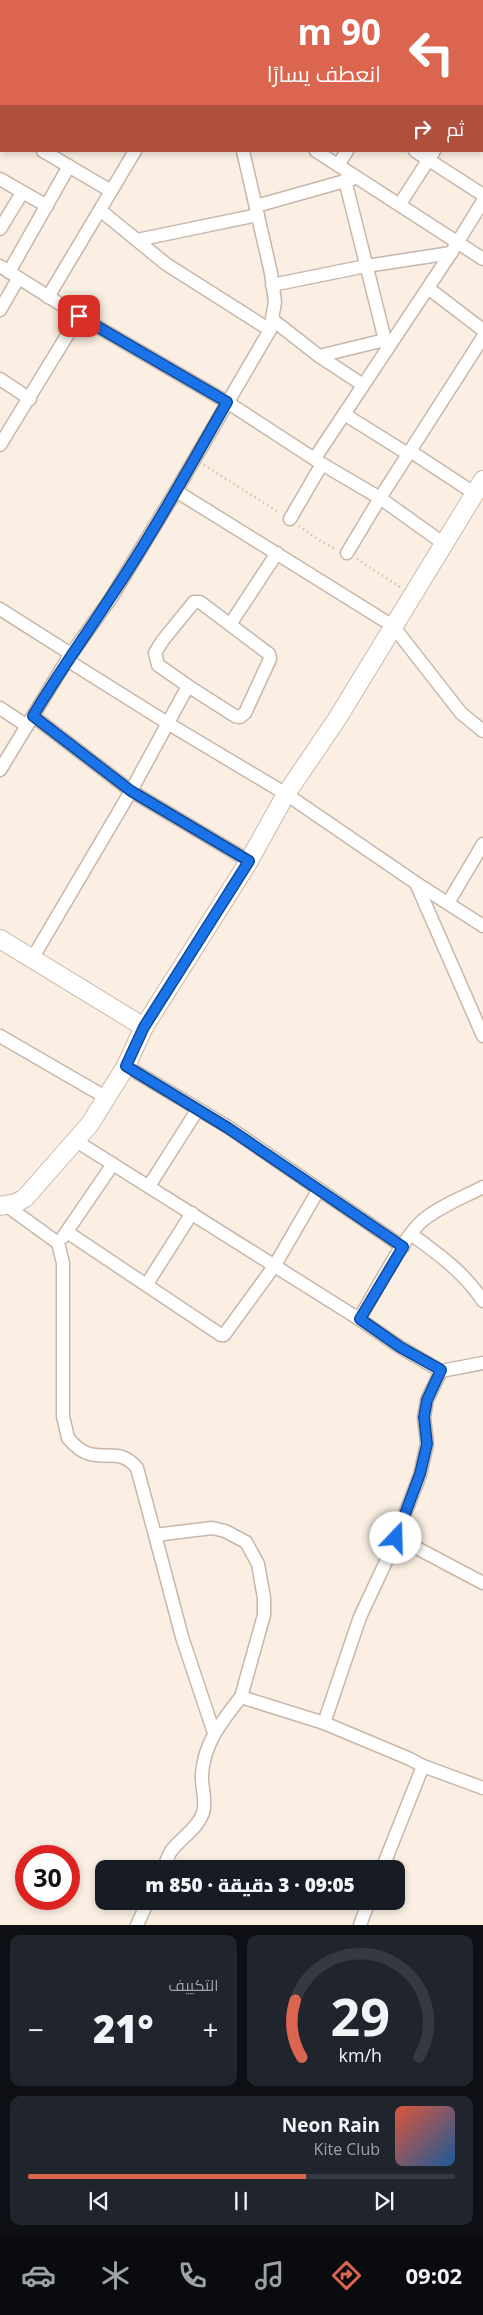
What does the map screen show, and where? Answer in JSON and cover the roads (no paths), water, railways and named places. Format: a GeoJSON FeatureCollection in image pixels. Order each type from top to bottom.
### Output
{"type":"FeatureCollection","features":[{"type":"Feature","properties":{"kind":"street"},"geometry":{"type":"LineString","coordinates":[[45,152],[111,190]]}},
{"type":"Feature","properties":{"kind":"street"},"geometry":{"type":"LineString","coordinates":[[48,297],[134,152]]}},
{"type":"Feature","properties":{"kind":"street"},"geometry":{"type":"LineString","coordinates":[[0,770],[69,657],[111,598],[176,491],[271,325],[275,302],[243,152]]}},
{"type":"Feature","properties":{"kind":"street"},"geometry":{"type":"LineString","coordinates":[[318,152],[338,165],[351,179],[400,204],[455,247],[483,259]]}},
{"type":"Feature","properties":{"kind":"street"},"geometry":{"type":"LineString","coordinates":[[338,165],[346,152]]}},
{"type":"Feature","properties":{"kind":"street"},"geometry":{"type":"LineString","coordinates":[[400,204],[431,155],[483,195]]}},
{"type":"Feature","properties":{"kind":"street"},"geometry":{"type":"LineString","coordinates":[[0,310],[9,272],[69,166]]}},
{"type":"Feature","properties":{"kind":"street"},"geometry":{"type":"LineString","coordinates":[[0,179],[47,206]]}},
{"type":"Feature","properties":{"kind":"street"},"geometry":{"type":"LineString","coordinates":[[137,240],[257,210],[351,179]]}},
{"type":"Feature","properties":{"kind":"street"},"geometry":{"type":"LineString","coordinates":[[351,179],[366,266],[386,344]]}},
{"type":"Feature","properties":{"kind":"street"},"geometry":{"type":"LineString","coordinates":[[0,229],[22,193]]}},
{"type":"Feature","properties":{"kind":"street"},"geometry":{"type":"LineString","coordinates":[[290,519],[318,461],[386,344],[428,288],[483,201]]}},
{"type":"Feature","properties":{"kind":"street"},"geometry":{"type":"LineString","coordinates":[[100,210],[166,264],[271,325],[363,384]]}},
{"type":"Feature","properties":{"kind":"street"},"geometry":{"type":"LineString","coordinates":[[272,285],[455,247]]}},
{"type":"Feature","properties":{"kind":"street"},"geometry":{"type":"LineString","coordinates":[[9,272],[79,316],[227,402],[318,461],[380,498],[444,543]]}},
{"type":"Feature","properties":{"kind":"street"},"geometry":{"type":"LineString","coordinates":[[428,288],[483,330]]}},
{"type":"Feature","properties":{"kind":"street"},"geometry":{"type":"LineString","coordinates":[[0,445],[79,316]]}},
{"type":"Feature","properties":{"kind":"street"},"geometry":{"type":"LineString","coordinates":[[347,554],[380,498],[483,337]]}},
{"type":"Feature","properties":{"kind":"street"},"geometry":{"type":"LineString","coordinates":[[319,356],[386,344]]}},
{"type":"Feature","properties":{"kind":"street"},"geometry":{"type":"LineString","coordinates":[[0,379],[30,398]]}},
{"type":"Feature","properties":{"kind":"street"},"geometry":{"type":"LineString","coordinates":[[4,1206],[24,1198],[76,1141],[107,1098],[126,1066],[144,1027],[249,861],[286,794],[337,719],[479,487],[409,453],[344,414]]}},
{"type":"Feature","properties":{"kind":"street"},"geometry":{"type":"LineString","coordinates":[[176,491],[393,626],[461,713],[483,731]]}},
{"type":"Feature","properties":{"kind":"street"},"geometry":{"type":"LineString","coordinates":[[230,623],[277,553]]}},
{"type":"Feature","properties":{"kind":"street"},"geometry":{"type":"LineString","coordinates":[[194,602],[200,602],[230,623],[265,650],[270,659],[245,713],[240,717],[235,716],[158,665],[155,653],[163,640],[194,602]]}},
{"type":"Feature","properties":{"kind":"street"},"geometry":{"type":"LineString","coordinates":[[0,609],[168,724],[286,794],[416,883],[483,926]]}},
{"type":"Feature","properties":{"kind":"street"},"geometry":{"type":"LineString","coordinates":[[32,959],[131,791],[188,686]]}},
{"type":"Feature","properties":{"kind":"street"},"geometry":{"type":"LineString","coordinates":[[0,708],[30,721],[131,791],[249,861]]}},
{"type":"Feature","properties":{"kind":"street"},"geometry":{"type":"LineString","coordinates":[[448,903],[483,844]]}},
{"type":"Feature","properties":{"kind":"street"},"geometry":{"type":"LineString","coordinates":[[416,883],[483,1036]]}},
{"type":"Feature","properties":{"kind":"street"},"geometry":{"type":"LineString","coordinates":[[0,939],[144,1027]]}},
{"type":"Feature","properties":{"kind":"street"},"geometry":{"type":"LineString","coordinates":[[0,1036],[107,1098]]}},
{"type":"Feature","properties":{"kind":"street"},"geometry":{"type":"LineString","coordinates":[[126,1066],[198,1109],[319,1188],[403,1247]]}},
{"type":"Feature","properties":{"kind":"street"},"geometry":{"type":"LineString","coordinates":[[149,1186],[198,1109]]}},
{"type":"Feature","properties":{"kind":"street"},"geometry":{"type":"LineString","coordinates":[[76,1141],[360,1319],[400,1347],[441,1370],[483,1363]]}},
{"type":"Feature","properties":{"kind":"street"},"geometry":{"type":"LineString","coordinates":[[58,1243],[113,1164]]}},
{"type":"Feature","properties":{"kind":"street"},"geometry":{"type":"LineString","coordinates":[[360,1319],[410,1234],[421,1222],[434,1212],[483,1187]]}},
{"type":"Feature","properties":{"kind":"street"},"geometry":{"type":"LineString","coordinates":[[67,1232],[147,1284],[221,1336],[224,1335],[274,1265],[319,1188]]}},
{"type":"Feature","properties":{"kind":"street"},"geometry":{"type":"LineString","coordinates":[[4,1206],[58,1243],[63,1263],[63,1416],[68,1438],[89,1454],[124,1456],[137,1468],[182,1637],[214,1733]]}},
{"type":"Feature","properties":{"kind":"street"},"geometry":{"type":"LineString","coordinates":[[147,1284],[192,1213]]}},
{"type":"Feature","properties":{"kind":"street"},"geometry":{"type":"LineString","coordinates":[[410,1234],[478,1283],[483,1301]]}},
{"type":"Feature","properties":{"kind":"street"},"geometry":{"type":"LineString","coordinates":[[324,1723],[360,1617],[396,1538],[420,1474],[427,1444],[424,1417],[427,1400],[441,1370]]}},
{"type":"Feature","properties":{"kind":"street"},"geometry":{"type":"LineString","coordinates":[[155,1535],[212,1528],[225,1531],[246,1542],[258,1564],[264,1598],[264,1615],[241,1697],[208,1743],[202,1770],[204,1806],[202,1815],[198,1823],[171,1852],[167,1860]]}},
{"type":"Feature","properties":{"kind":"street"},"geometry":{"type":"LineString","coordinates":[[396,1538],[483,1583]]}},
{"type":"Feature","properties":{"kind":"street"},"geometry":{"type":"LineString","coordinates":[[241,1697],[324,1723],[423,1766],[483,1788]]}},
{"type":"Feature","properties":{"kind":"street"},"geometry":{"type":"LineString","coordinates":[[386,1860],[423,1766]]}},
{"type":"Feature","properties":{"kind":"street"},"geometry":{"type":"LineString","coordinates":[[137,1925],[144,1910]]}},
{"type":"Feature","properties":{"kind":"street"},"geometry":{"type":"LineString","coordinates":[[360,1925],[366,1910]]}}]}
